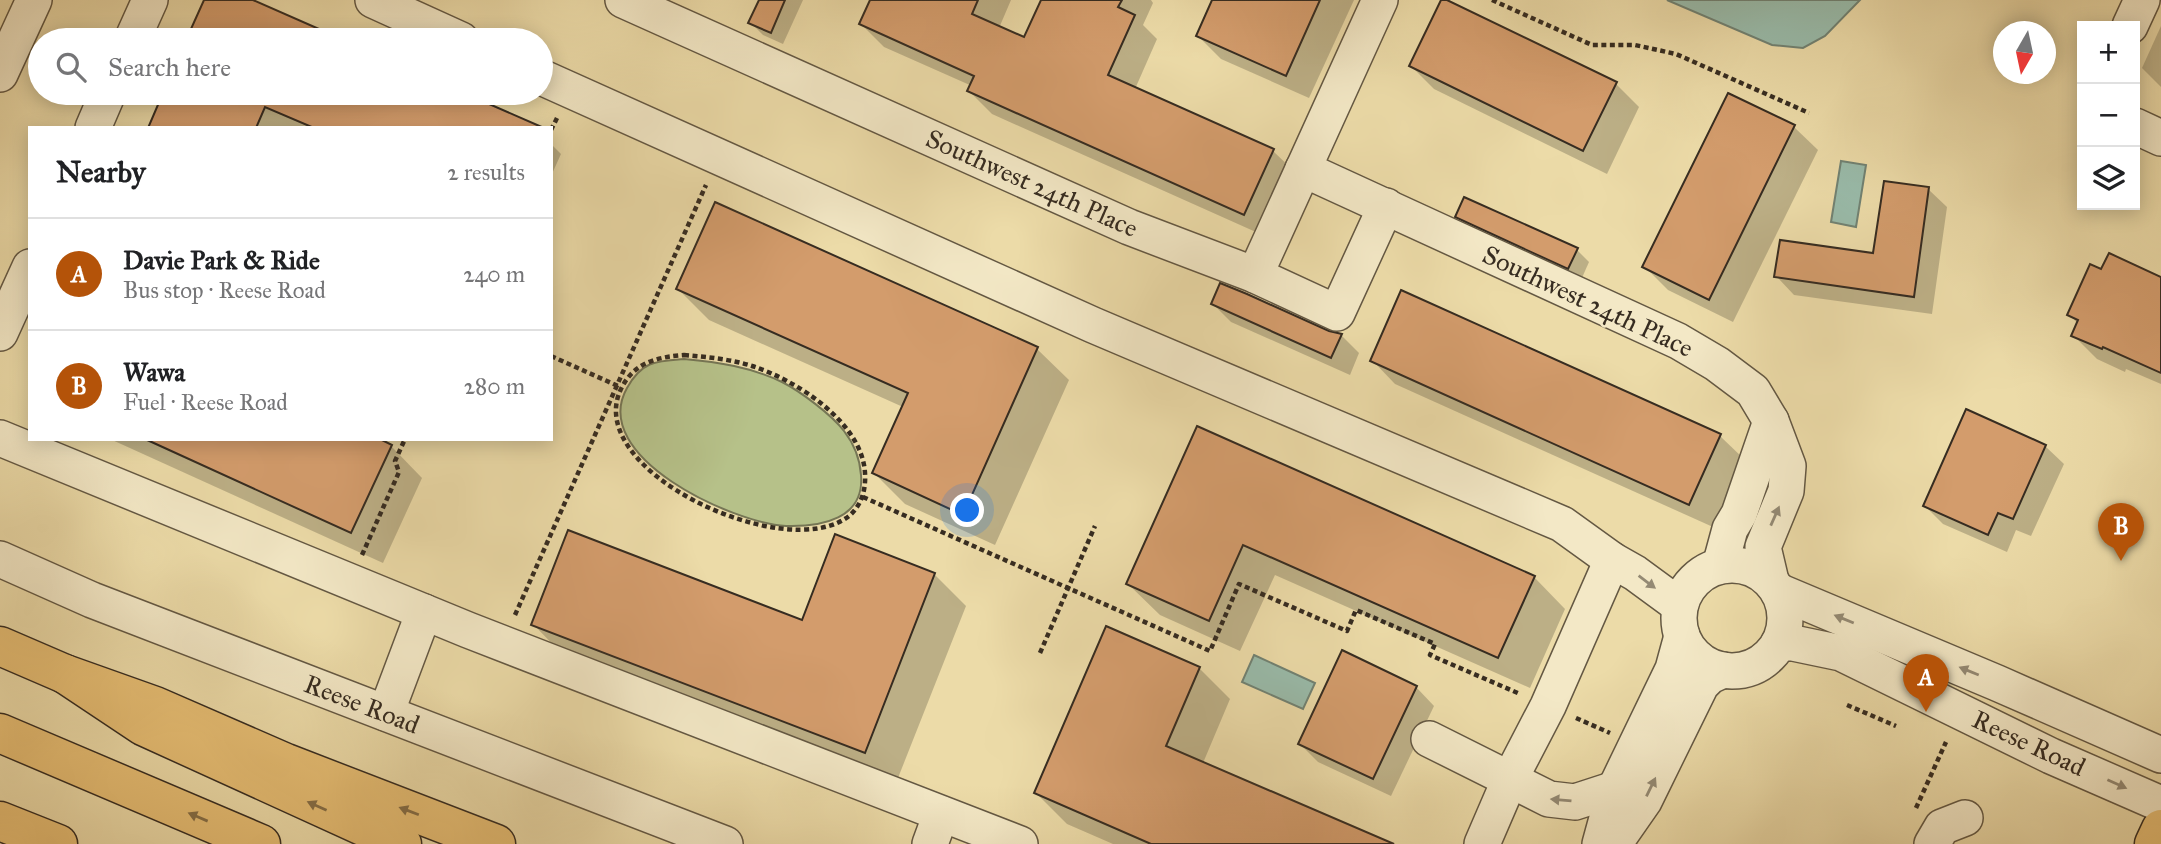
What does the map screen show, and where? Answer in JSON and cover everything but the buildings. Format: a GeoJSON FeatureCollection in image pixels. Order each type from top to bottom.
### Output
{"type":"FeatureCollection","features":[{"type":"Feature","properties":{"kind":"main road"},"geometry":{"type":"LineString","coordinates":[[0,646],[65,674],[155,706],[286,763],[496,844]]}},
{"type":"Feature","properties":{"kind":"main road"},"geometry":{"type":"LineString","coordinates":[[65,674],[143,726],[402,844]]}},
{"type":"Feature","properties":{"kind":"main road"},"geometry":{"type":"LineString","coordinates":[[0,733],[261,844]]}},
{"type":"Feature","properties":{"kind":"main road"},"geometry":{"type":"LineString","coordinates":[[0,819],[48,840]]}},
{"type":"Feature","properties":{"kind":"main road"},"geometry":{"type":"LineString","coordinates":[[2154,844],[2161,829]]}},
{"type":"Feature","properties":{"kind":"street"},"geometry":{"type":"LineString","coordinates":[[0,74],[34,0]]}},
{"type":"Feature","properties":{"kind":"street"},"geometry":{"type":"LineString","coordinates":[[137,28],[150,0]]}},
{"type":"Feature","properties":{"kind":"street"},"geometry":{"type":"LineString","coordinates":[[373,0],[435,28]]}},
{"type":"Feature","properties":{"kind":"street","name":"Southwest 24th Place"},"geometry":{"type":"LineString","coordinates":[[623,0],[1129,227],[1255,275],[1338,313],[1385,206]]}},
{"type":"Feature","properties":{"kind":"street"},"geometry":{"type":"LineString","coordinates":[[1255,275],[1380,0]]}},
{"type":"Feature","properties":{"kind":"street"},"geometry":{"type":"LineString","coordinates":[[2132,21],[2142,0]]}},
{"type":"Feature","properties":{"kind":"street"},"geometry":{"type":"LineString","coordinates":[[553,82],[1093,326],[1562,524],[1635,573],[1681,621],[1698,659],[1709,666],[1739,671],[1755,666],[1769,657],[1779,643],[1786,617],[1784,604],[1775,586],[1760,572],[1734,565],[1720,566],[1695,580],[1686,592],[1681,621],[1673,668],[1615,789],[1600,844]]}},
{"type":"Feature","properties":{"kind":"street"},"geometry":{"type":"LineString","coordinates":[[94,126],[103,105]]}},
{"type":"Feature","properties":{"kind":"street"},"geometry":{"type":"LineString","coordinates":[[2140,128],[2161,138]]}},
{"type":"Feature","properties":{"kind":"street","name":"Southwest 24th Place"},"geometry":{"type":"LineString","coordinates":[[1303,169],[1678,341],[1717,364],[1753,391],[1771,421],[1788,466],[1786,491],[1763,547],[1775,586]]}},
{"type":"Feature","properties":{"kind":"street"},"geometry":{"type":"LineString","coordinates":[[0,333],[28,271]]}},
{"type":"Feature","properties":{"kind":"street"},"geometry":{"type":"LineString","coordinates":[[1720,566],[1730,529],[1739,514],[1771,421]]}},
{"type":"Feature","properties":{"kind":"street"},"geometry":{"type":"LineString","coordinates":[[0,438],[502,643],[936,829],[1020,844]]}},
{"type":"Feature","properties":{"kind":"street","name":"Reese Road"},"geometry":{"type":"LineString","coordinates":[[0,559],[92,600],[725,844]]}},
{"type":"Feature","properties":{"kind":"street"},"geometry":{"type":"LineString","coordinates":[[1482,844],[1510,779],[1548,706],[1612,560]]}},
{"type":"Feature","properties":{"kind":"street","name":"Reese Road"},"geometry":{"type":"LineString","coordinates":[[1775,586],[2161,755]]}},
{"type":"Feature","properties":{"kind":"street"},"geometry":{"type":"LineString","coordinates":[[386,713],[424,612]]}},
{"type":"Feature","properties":{"kind":"street","name":"Reese Road"},"geometry":{"type":"LineString","coordinates":[[1779,643],[1793,643],[1841,653],[2052,756],[2161,804]]}},
{"type":"Feature","properties":{"kind":"street"},"geometry":{"type":"LineString","coordinates":[[1614,844],[1644,800],[1701,685],[1710,676],[1723,670]]}},
{"type":"Feature","properties":{"kind":"street"},"geometry":{"type":"LineString","coordinates":[[1429,739],[1549,799],[1575,802],[1615,789]]}},
{"type":"Feature","properties":{"kind":"street"},"geometry":{"type":"LineString","coordinates":[[1922,831],[1965,818]]}},
{"type":"Feature","properties":{"kind":"path"},"geometry":{"type":"LineString","coordinates":[[1492,0],[1592,45],[1635,46],[1676,54],[1809,113]]}},
{"type":"Feature","properties":{"kind":"path"},"geometry":{"type":"LineString","coordinates":[[502,643],[619,387],[719,156]]}},
{"type":"Feature","properties":{"kind":"path"},"geometry":{"type":"LineString","coordinates":[[684,355],[723,359],[752,366],[785,379],[846,426],[864,463],[866,482],[863,497],[850,515],[818,529],[778,529],[749,523],[692,500],[666,483],[628,447],[619,431],[616,410],[619,387],[639,366],[661,357],[684,355]]}},
{"type":"Feature","properties":{"kind":"path"},"geometry":{"type":"LineString","coordinates":[[553,357],[619,387]]}},
{"type":"Feature","properties":{"kind":"path"},"geometry":{"type":"LineString","coordinates":[[351,582],[399,472],[395,461],[404,441]]}},
{"type":"Feature","properties":{"kind":"path"},"geometry":{"type":"LineString","coordinates":[[863,497],[1210,651],[1239,584],[1347,631],[1356,610],[1435,644],[1430,655],[1636,744]]}},
{"type":"Feature","properties":{"kind":"path"},"geometry":{"type":"LineString","coordinates":[[1040,653],[1095,526]]}},
{"type":"Feature","properties":{"kind":"path"},"geometry":{"type":"LineString","coordinates":[[1847,705],[1896,726]]}},
{"type":"Feature","properties":{"kind":"path"},"geometry":{"type":"LineString","coordinates":[[1922,831],[1946,742]]}},
{"type":"Feature","properties":{"kind":"green space"},"geometry":{"type":"Polygon","coordinates":[[[684,359],[758,372],[798,391],[832,418],[851,441],[858,457],[861,475],[856,502],[838,517],[813,525],[786,526],[762,522],[702,499],[672,482],[646,461],[628,438],[620,414],[627,388],[644,367],[684,359]]]}},
{"type":"Feature","properties":{"kind":"shaded area"},"geometry":{"type":"Polygon","coordinates":[[[1667,0],[1860,0],[1825,36],[1803,48],[1772,45],[1667,0]]]}},
{"type":"Feature","properties":{"kind":"shaded area"},"geometry":{"type":"Polygon","coordinates":[[[1841,161],[1866,165],[1856,227],[1831,222],[1841,161]]]}},
{"type":"Feature","properties":{"kind":"shaded area"},"geometry":{"type":"Polygon","coordinates":[[[1254,655],[1315,683],[1303,709],[1242,682],[1254,655]]]}},
{"type":"Feature","properties":{"kind":"place","name":"Wawa"},"geometry":{"type":"Point","coordinates":[2121,561]}},
{"type":"Feature","properties":{"kind":"place","name":"Davie Park & Ride"},"geometry":{"type":"Point","coordinates":[1926,712]}}]}
